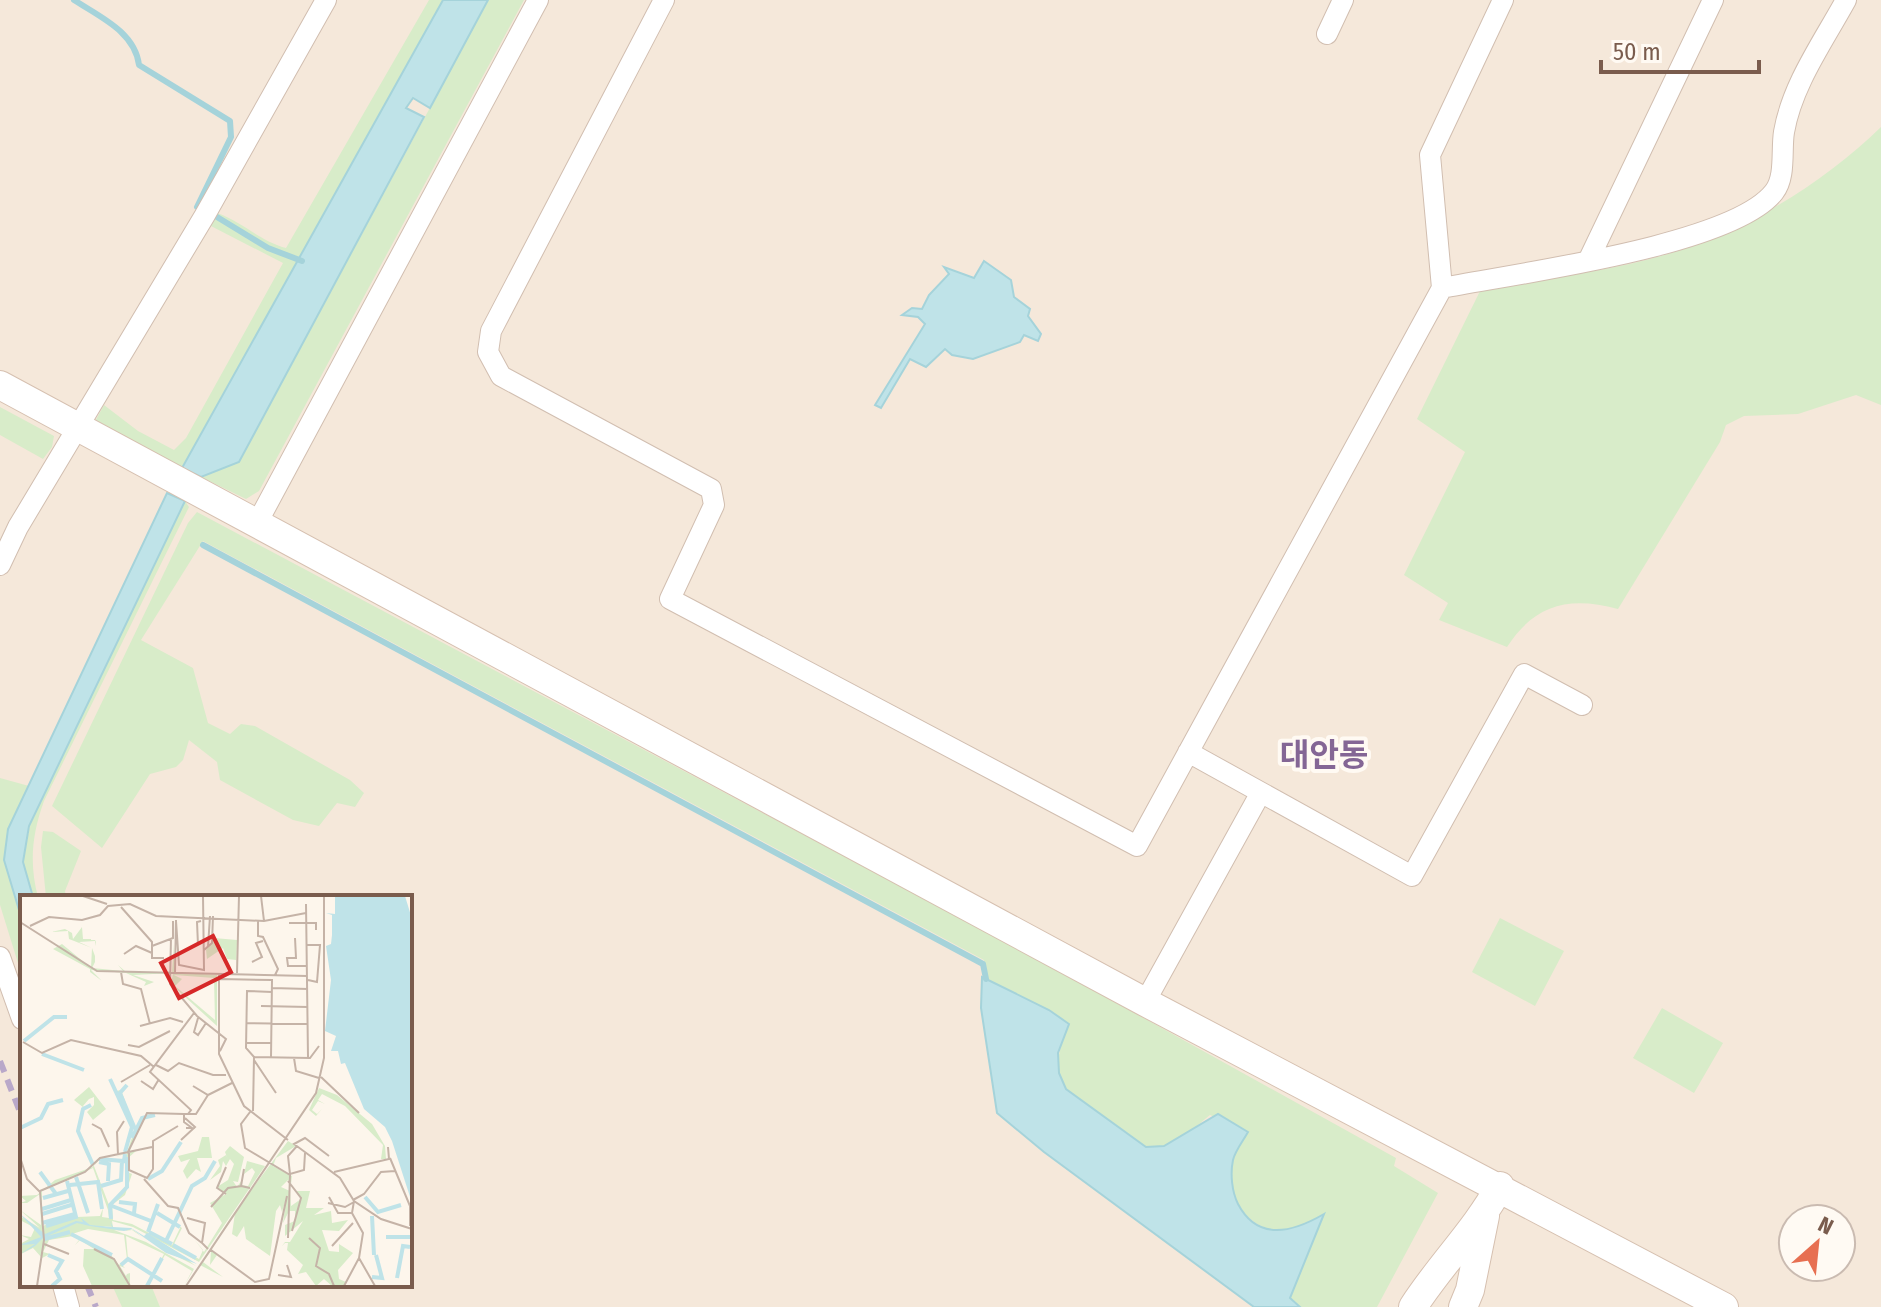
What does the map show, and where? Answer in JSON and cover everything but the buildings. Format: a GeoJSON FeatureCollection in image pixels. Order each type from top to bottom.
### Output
{"type":"FeatureCollection","features":[{"type":"Feature","properties":{"kind":"main road"},"geometry":{"type":"LineString","coordinates":[[0,385],[1145,1002],[1500,1186],[1724,1307]]}},
{"type":"Feature","properties":{"kind":"main road"},"geometry":{"type":"LineString","coordinates":[[1413,1307],[1437,1269],[1486,1212],[1500,1186]]}},
{"type":"Feature","properties":{"kind":"main road"},"geometry":{"type":"LineString","coordinates":[[1463,1307],[1470,1290],[1486,1212]]}},
{"type":"Feature","properties":{"kind":"street"},"geometry":{"type":"LineString","coordinates":[[0,565],[18,527],[205,215],[326,0]]}},
{"type":"Feature","properties":{"kind":"street"},"geometry":{"type":"LineString","coordinates":[[256,525],[538,0]]}},
{"type":"Feature","properties":{"kind":"street"},"geometry":{"type":"LineString","coordinates":[[664,0],[491,331],[488,352],[501,376],[711,489],[714,505],[670,599],[1137,846],[1442,288],[1430,155],[1503,0]]}},
{"type":"Feature","properties":{"kind":"street"},"geometry":{"type":"LineString","coordinates":[[1327,34],[1343,0]]}},
{"type":"Feature","properties":{"kind":"street"},"geometry":{"type":"LineString","coordinates":[[1588,261],[1713,0]]}},
{"type":"Feature","properties":{"kind":"street"},"geometry":{"type":"LineString","coordinates":[[1442,288],[1588,261],[1707,231],[1734,219],[1774,192],[1781,170],[1787,112],[1846,0]]}},
{"type":"Feature","properties":{"kind":"street"},"geometry":{"type":"LineString","coordinates":[[1188,752],[1412,876],[1524,674],[1582,705]]}},
{"type":"Feature","properties":{"kind":"street"},"geometry":{"type":"LineString","coordinates":[[1145,1002],[1260,794]]}},
{"type":"Feature","properties":{"kind":"street"},"geometry":{"type":"LineString","coordinates":[[0,957],[20,1013]]}},
{"type":"Feature","properties":{"kind":"street"},"geometry":{"type":"LineString","coordinates":[[64,1287],[69,1307]]}},
{"type":"Feature","properties":{"kind":"shaded area"},"geometry":{"type":"Polygon","coordinates":[[[0,0],[1881,0],[1881,1307],[0,1307],[0,0]]]}},
{"type":"Feature","properties":{"kind":"green space"},"geometry":{"type":"Polygon","coordinates":[[[429,0],[443,0],[182,468],[92,427],[104,405],[138,431],[174,450],[186,438],[283,263],[209,225],[217,213],[286,248],[429,0]]]}},
{"type":"Feature","properties":{"kind":"green space"},"geometry":{"type":"Polygon","coordinates":[[[488,0],[524,0],[259,491],[246,499],[201,477],[239,462],[488,0]]]}},
{"type":"Feature","properties":{"kind":"green space"},"geometry":{"type":"Polygon","coordinates":[[[1881,127],[1881,405],[1856,395],[1798,414],[1744,416],[1726,425],[1720,442],[1618,609],[1584,603],[1555,607],[1529,621],[1507,647],[1439,620],[1448,603],[1404,575],[1465,452],[1417,419],[1481,289],[1622,266],[1697,244],[1754,218],[1809,186],[1881,127]]]}},
{"type":"Feature","properties":{"kind":"green space"},"geometry":{"type":"Polygon","coordinates":[[[0,407],[54,436],[52,447],[43,459],[0,435],[0,407]]]}},
{"type":"Feature","properties":{"kind":"green space"},"geometry":{"type":"Polygon","coordinates":[[[185,501],[189,507],[44,801],[34,837],[33,873],[38,895],[32,895],[23,862],[30,825],[185,501]]]}},
{"type":"Feature","properties":{"kind":"green space"},"geometry":{"type":"Polygon","coordinates":[[[197,512],[1041,961],[1396,1158],[1394,1166],[1438,1193],[1377,1307],[1300,1307],[1290,1299],[1323,1216],[1289,1230],[1263,1227],[1252,1220],[1236,1200],[1231,1174],[1234,1157],[1247,1132],[1210,1115],[1177,1141],[1164,1146],[1146,1147],[1092,1110],[1061,1082],[1058,1065],[1068,1024],[1049,1010],[986,979],[984,960],[203,541],[141,640],[193,668],[208,723],[230,734],[241,724],[255,726],[350,780],[364,793],[355,807],[337,803],[319,826],[293,820],[220,780],[217,762],[189,740],[183,760],[176,767],[150,774],[102,848],[52,806],[188,523],[197,512]]]}},
{"type":"Feature","properties":{"kind":"green space"},"geometry":{"type":"Polygon","coordinates":[[[0,778],[29,786],[9,829],[7,871],[20,913],[20,970],[0,905],[0,778]]]}},
{"type":"Feature","properties":{"kind":"green space"},"geometry":{"type":"Polygon","coordinates":[[[43,831],[53,832],[81,851],[66,895],[46,895],[41,847],[43,831]]]}},
{"type":"Feature","properties":{"kind":"green space"},"geometry":{"type":"Polygon","coordinates":[[[1500,918],[1564,951],[1535,1006],[1472,972],[1500,918]]]}},
{"type":"Feature","properties":{"kind":"green space"},"geometry":{"type":"Polygon","coordinates":[[[1662,1008],[1723,1043],[1694,1093],[1633,1058],[1662,1008]]]}},
{"type":"Feature","properties":{"kind":"green space"},"geometry":{"type":"Polygon","coordinates":[[[113,1287],[152,1287],[160,1307],[122,1307],[113,1287]]]}},
{"type":"Feature","properties":{"kind":"water"},"geometry":{"type":"Polygon","coordinates":[[[443,0],[488,0],[430,108],[413,98],[406,108],[424,117],[239,462],[201,477],[182,468],[443,0]]]}},
{"type":"Feature","properties":{"kind":"water"},"geometry":{"type":"Polygon","coordinates":[[[984,261],[1011,280],[1014,297],[1030,309],[1028,316],[1041,334],[1038,341],[1024,335],[1020,342],[973,359],[952,355],[945,349],[926,367],[910,359],[881,408],[875,405],[925,324],[918,317],[902,315],[912,308],[922,309],[929,295],[949,274],[944,267],[974,278],[984,261]]]}},
{"type":"Feature","properties":{"kind":"water"},"geometry":{"type":"Polygon","coordinates":[[[167,493],[185,501],[29,826],[23,862],[32,895],[20,895],[20,913],[4,860],[8,829],[167,493]]]}},
{"type":"Feature","properties":{"kind":"water"},"geometry":{"type":"Polygon","coordinates":[[[982,977],[1049,1010],[1069,1024],[1058,1053],[1059,1073],[1066,1089],[1146,1147],[1164,1146],[1218,1114],[1248,1132],[1234,1157],[1232,1171],[1236,1199],[1246,1216],[1266,1229],[1277,1230],[1300,1225],[1324,1214],[1290,1298],[1300,1307],[1254,1307],[1044,1152],[997,1113],[981,1008],[982,977]]]}},
{"type":"Feature","properties":{"kind":"waterway"},"geometry":{"type":"LineString","coordinates":[[74,0],[124,34],[136,53],[139,65],[230,121],[231,137],[197,207]]}},
{"type":"Feature","properties":{"kind":"waterway"},"geometry":{"type":"LineString","coordinates":[[217,217],[268,248],[302,261]]}},
{"type":"Feature","properties":{"kind":"waterway"},"geometry":{"type":"LineString","coordinates":[[203,545],[983,964],[986,979]]}},
{"type":"Feature","properties":{"kind":"railway"},"geometry":{"type":"LineString","coordinates":[[0,1061],[20,1112]]}},
{"type":"Feature","properties":{"kind":"railway"},"geometry":{"type":"LineString","coordinates":[[88,1287],[96,1307]]}},
{"type":"Feature","properties":{"kind":"district","name":"대안동"},"geometry":{"type":"Point","coordinates":[1324,755]}}]}
